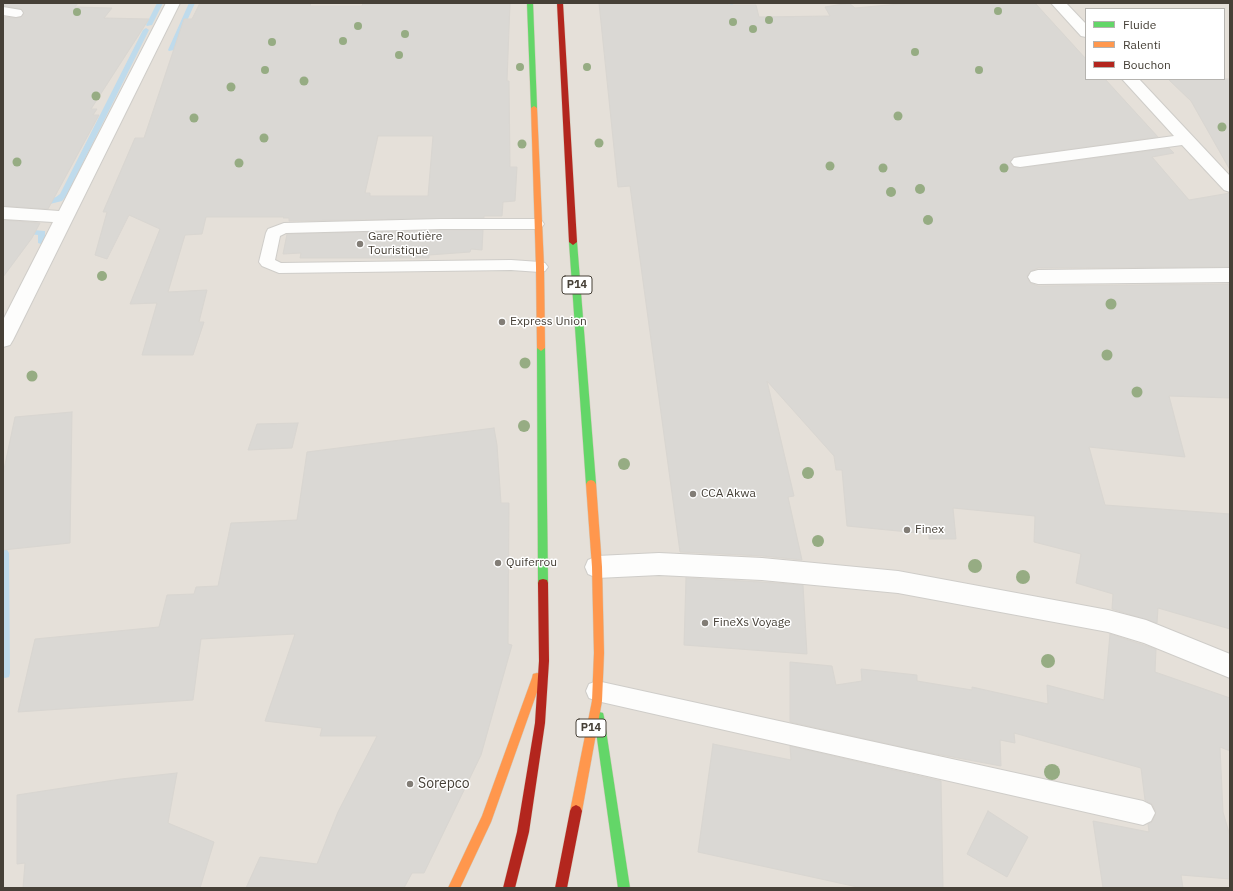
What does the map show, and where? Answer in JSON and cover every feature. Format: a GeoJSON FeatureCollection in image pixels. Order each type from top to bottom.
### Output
{"type":"FeatureCollection","features":[{"type":"Feature","properties":{"kind":"main road"},"geometry":{"type":"LineString","coordinates":[[509,888],[523,832],[540,723],[544,660],[540,267],[537,224],[530,3]]}},
{"type":"Feature","properties":{"kind":"main road","name":"P14"},"geometry":{"type":"LineString","coordinates":[[560,3],[572,215],[597,567],[599,653],[597,696],[561,888]]}},
{"type":"Feature","properties":{"kind":"main road"},"geometry":{"type":"LineString","coordinates":[[454,888],[487,818],[526,706],[544,660]]}},
{"type":"Feature","properties":{"kind":"main road"},"geometry":{"type":"LineString","coordinates":[[597,696],[624,888]]}},
{"type":"Feature","properties":{"kind":"street"},"geometry":{"type":"LineString","coordinates":[[3,340],[173,3]]}},
{"type":"Feature","properties":{"kind":"street"},"geometry":{"type":"LineString","coordinates":[[1058,3],[1085,32]]}},
{"type":"Feature","properties":{"kind":"street"},"geometry":{"type":"LineString","coordinates":[[1131,80],[1230,186]]}},
{"type":"Feature","properties":{"kind":"street"},"geometry":{"type":"LineString","coordinates":[[1020,162],[1186,138]]}},
{"type":"Feature","properties":{"kind":"street"},"geometry":{"type":"LineString","coordinates":[[3,213],[65,217]]}},
{"type":"Feature","properties":{"kind":"street"},"geometry":{"type":"LineString","coordinates":[[1038,277],[1230,275]]}},
{"type":"Feature","properties":{"kind":"street"},"geometry":{"type":"LineString","coordinates":[[597,567],[667,564],[762,569],[898,582],[1108,621],[1146,632],[1230,666]]}},
{"type":"Feature","properties":{"kind":"lane"},"geometry":{"type":"LineString","coordinates":[[537,224],[284,228],[274,233],[267,262],[279,268],[504,265],[540,267]]}},
{"type":"Feature","properties":{"kind":"lane"},"geometry":{"type":"LineString","coordinates":[[597,696],[1143,814]]}},
{"type":"Feature","properties":{"kind":"shaded area"},"geometry":{"type":"Polygon","coordinates":[[[3,3],[1230,3],[1230,888],[3,888],[3,3]]]}},
{"type":"Feature","properties":{"kind":"building"},"geometry":{"type":"Polygon","coordinates":[[[3,3],[78,3],[75,7],[112,8],[104,18],[149,19],[91,109],[97,109],[93,115],[99,115],[48,209],[3,206],[3,17],[16,18],[21,17],[24,14],[21,9],[3,6],[3,3]]]}},
{"type":"Feature","properties":{"kind":"building"},"geometry":{"type":"Polygon","coordinates":[[[200,3],[311,3],[310,6],[362,6],[363,3],[510,3],[507,81],[509,81],[510,167],[517,167],[515,201],[503,202],[502,216],[484,216],[484,218],[289,221],[289,218],[283,218],[284,217],[206,217],[202,234],[185,235],[168,292],[207,290],[199,322],[204,322],[193,355],[142,355],[157,303],[130,304],[160,229],[129,215],[107,259],[95,255],[107,212],[103,212],[135,138],[144,138],[184,19],[192,19],[200,3]],[[378,136],[365,193],[370,193],[370,196],[428,196],[433,136],[378,136]]]}},
{"type":"Feature","properties":{"kind":"building"},"geometry":{"type":"Polygon","coordinates":[[[599,3],[727,3],[728,5],[756,5],[759,17],[830,16],[825,7],[849,3],[855,8],[911,3],[1035,3],[1085,58],[1085,80],[1106,80],[1158,137],[1014,157],[1010,162],[1013,167],[1020,168],[1169,148],[1174,153],[1152,157],[1189,200],[1230,193],[1230,267],[1038,268],[1031,271],[1027,276],[1030,283],[1038,286],[1230,284],[1230,398],[1169,396],[1185,457],[1089,447],[1105,505],[1230,514],[1230,629],[1158,608],[1157,623],[1112,609],[1113,594],[1076,583],[1081,554],[1034,542],[1035,516],[953,508],[956,539],[929,539],[929,534],[847,526],[842,470],[836,470],[834,456],[767,381],[794,496],[788,497],[802,560],[762,556],[680,552],[630,186],[618,187],[599,3]]]}},
{"type":"Feature","properties":{"kind":"building"},"geometry":{"type":"Polygon","coordinates":[[[1230,79],[1230,170],[1191,101],[1169,80],[1230,79]]]}},
{"type":"Feature","properties":{"kind":"building"},"geometry":{"type":"Polygon","coordinates":[[[3,220],[40,223],[32,238],[3,277],[3,220]]]}},
{"type":"Feature","properties":{"kind":"building"},"geometry":{"type":"Polygon","coordinates":[[[483,230],[482,250],[471,249],[470,252],[429,255],[429,258],[300,258],[301,253],[283,254],[287,234],[483,230]]]}},
{"type":"Feature","properties":{"kind":"building"},"geometry":{"type":"Polygon","coordinates":[[[72,412],[70,543],[3,550],[3,474],[15,417],[72,412]]]}},
{"type":"Feature","properties":{"kind":"building"},"geometry":{"type":"Polygon","coordinates":[[[298,423],[292,448],[248,450],[257,424],[298,423]]]}},
{"type":"Feature","properties":{"kind":"building"},"geometry":{"type":"Polygon","coordinates":[[[494,428],[497,445],[501,503],[509,503],[508,644],[512,645],[481,755],[424,873],[412,873],[404,888],[246,888],[260,857],[317,864],[338,812],[377,736],[320,736],[322,728],[265,721],[295,634],[201,639],[193,700],[18,712],[35,639],[159,627],[167,595],[194,594],[196,587],[218,586],[231,523],[297,520],[307,452],[494,428]]]}},
{"type":"Feature","properties":{"kind":"building"},"geometry":{"type":"Polygon","coordinates":[[[686,578],[803,585],[807,654],[684,645],[686,578]]]}},
{"type":"Feature","properties":{"kind":"building"},"geometry":{"type":"Polygon","coordinates":[[[1110,634],[1156,649],[1155,672],[1230,698],[1230,751],[1220,747],[1223,812],[1230,836],[1230,879],[1181,875],[1183,888],[1103,888],[1093,821],[1149,832],[1148,824],[1152,822],[1156,812],[1152,804],[1145,800],[1141,768],[1014,733],[1015,743],[1000,740],[1001,766],[920,751],[790,722],[790,662],[832,666],[836,685],[862,681],[861,669],[917,675],[917,681],[972,690],[972,687],[1048,704],[1047,685],[1104,700],[1110,634]]]}},
{"type":"Feature","properties":{"kind":"building"},"geometry":{"type":"Polygon","coordinates":[[[713,744],[791,760],[790,746],[941,781],[943,888],[862,888],[698,852],[713,744]]]}},
{"type":"Feature","properties":{"kind":"building"},"geometry":{"type":"Polygon","coordinates":[[[177,773],[168,823],[214,842],[200,888],[23,888],[25,863],[17,864],[17,795],[121,779],[177,773]]]}},
{"type":"Feature","properties":{"kind":"building"},"geometry":{"type":"Polygon","coordinates":[[[988,811],[1028,837],[1007,877],[967,854],[988,811]]]}},
{"type":"Feature","properties":{"kind":"waterway"},"geometry":{"type":"LineString","coordinates":[[149,25],[160,3]]}},
{"type":"Feature","properties":{"kind":"waterway"},"geometry":{"type":"LineString","coordinates":[[171,50],[192,3]]}},
{"type":"Feature","properties":{"kind":"waterway"},"geometry":{"type":"LineString","coordinates":[[727,3],[732,3]]}},
{"type":"Feature","properties":{"kind":"waterway"},"geometry":{"type":"LineString","coordinates":[[46,203],[59,199],[63,195],[146,30]]}},
{"type":"Feature","properties":{"kind":"waterway"},"geometry":{"type":"LineString","coordinates":[[24,231],[42,233],[41,241]]}},
{"type":"Feature","properties":{"kind":"waterway"},"geometry":{"type":"LineString","coordinates":[[4,553],[5,673]]}},
{"type":"Feature","properties":{"kind":"traffic: fast"},"geometry":{"type":"LineString","coordinates":[[530,3],[534,108]]}},
{"type":"Feature","properties":{"kind":"traffic: fast"},"geometry":{"type":"LineString","coordinates":[[573,242],[591,484]]}},
{"type":"Feature","properties":{"kind":"traffic: fast"},"geometry":{"type":"LineString","coordinates":[[541,348],[543,583]]}},
{"type":"Feature","properties":{"kind":"traffic: fast"},"geometry":{"type":"LineString","coordinates":[[599,717],[624,888]]}},
{"type":"Feature","properties":{"kind":"traffic: slow"},"geometry":{"type":"LineString","coordinates":[[534,108],[540,267],[541,348]]}},
{"type":"Feature","properties":{"kind":"traffic: slow"},"geometry":{"type":"LineString","coordinates":[[576,811],[597,701],[599,653],[597,567],[591,484]]}},
{"type":"Feature","properties":{"kind":"traffic: slow"},"geometry":{"type":"LineString","coordinates":[[454,888],[487,818],[537,678]]}},
{"type":"Feature","properties":{"kind":"traffic: jam"},"geometry":{"type":"LineString","coordinates":[[560,3],[573,242]]}},
{"type":"Feature","properties":{"kind":"traffic: jam"},"geometry":{"type":"LineString","coordinates":[[509,888],[523,832],[540,723],[544,661],[543,583]]}},
{"type":"Feature","properties":{"kind":"traffic: jam"},"geometry":{"type":"LineString","coordinates":[[561,888],[576,811]]}},
{"type":"Feature","properties":{"kind":"place","name":"Gare Routière Touristique"},"geometry":{"type":"Point","coordinates":[360,244]}},
{"type":"Feature","properties":{"kind":"place","name":"Express Union"},"geometry":{"type":"Point","coordinates":[502,322]}},
{"type":"Feature","properties":{"kind":"place","name":"CCA Akwa"},"geometry":{"type":"Point","coordinates":[693,494]}},
{"type":"Feature","properties":{"kind":"place","name":"Finex"},"geometry":{"type":"Point","coordinates":[907,530]}},
{"type":"Feature","properties":{"kind":"place","name":"Quiferrou"},"geometry":{"type":"Point","coordinates":[498,563]}},
{"type":"Feature","properties":{"kind":"place","name":"FineXs Voyage"},"geometry":{"type":"Point","coordinates":[705,623]}},
{"type":"Feature","properties":{"kind":"place","name":"Sorepco"},"geometry":{"type":"Point","coordinates":[410,784]}}]}
